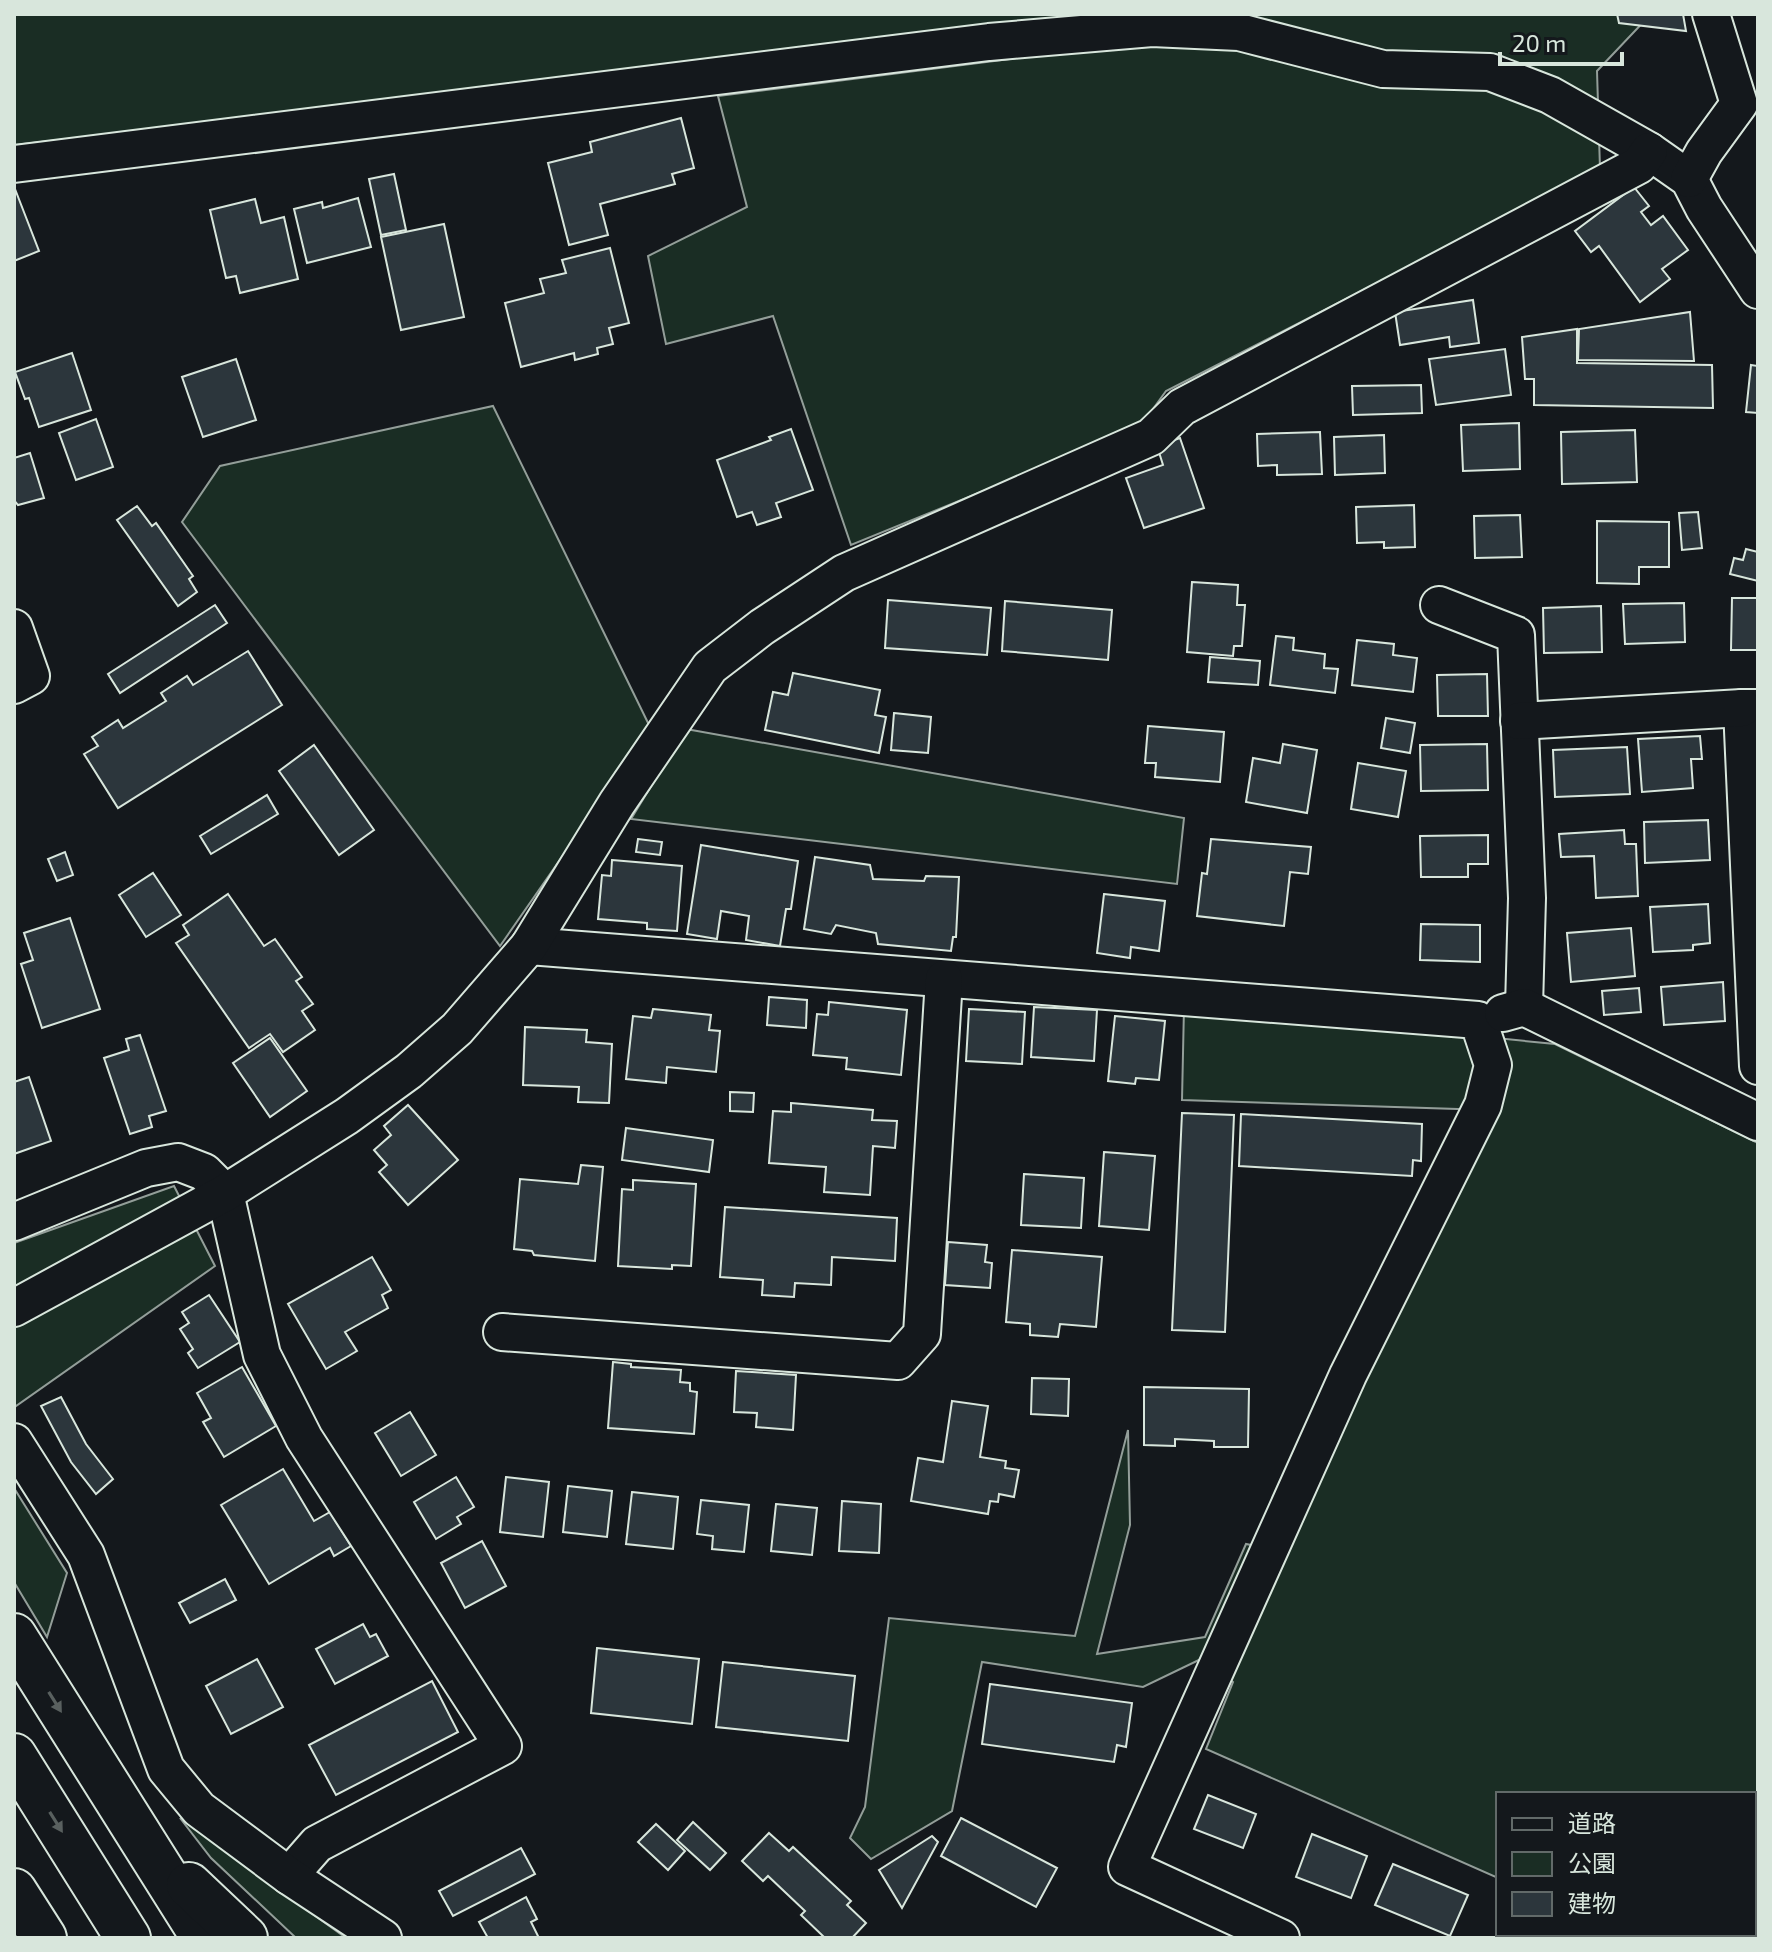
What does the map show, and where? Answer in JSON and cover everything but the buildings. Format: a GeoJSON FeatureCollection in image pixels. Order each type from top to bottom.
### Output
{"type":"FeatureCollection","features":[{"type":"Feature","properties":{"kind":"highway"},"geometry":{"type":"LineString","coordinates":[[14,1636],[204,1938]]}},
{"type":"Feature","properties":{"kind":"highway"},"geometry":{"type":"LineString","coordinates":[[14,1756],[128,1938]]}},
{"type":"Feature","properties":{"kind":"highway"},"geometry":{"type":"LineString","coordinates":[[124,1811],[196,1894],[245,1938]]}},
{"type":"Feature","properties":{"kind":"highway"},"geometry":{"type":"LineString","coordinates":[[14,1891],[44,1938]]}},
{"type":"Feature","properties":{"kind":"street"},"geometry":{"type":"LineString","coordinates":[[1689,179],[1704,152],[1739,104],[1711,14]]}},
{"type":"Feature","properties":{"kind":"street"},"geometry":{"type":"LineString","coordinates":[[14,164],[989,42],[1152,28],[1239,32],[1383,69],[1490,72],[1550,95],[1649,151],[1689,179],[1704,208],[1758,290]]}},
{"type":"Feature","properties":{"kind":"street"},"geometry":{"type":"LineString","coordinates":[[14,1308],[225,1193],[347,1116],[409,1071],[457,1029],[529,946],[617,803],[710,667],[762,627],[844,573],[1151,437],[1182,407],[1639,165],[1649,151]]}},
{"type":"Feature","properties":{"kind":"street"},"geometry":{"type":"LineString","coordinates":[[1439,605],[1516,635],[1527,898],[1524,1007]]}},
{"type":"Feature","properties":{"kind":"street"},"geometry":{"type":"LineString","coordinates":[[14,628],[31,676],[14,685]]}},
{"type":"Feature","properties":{"kind":"street"},"geometry":{"type":"LineString","coordinates":[[1519,721],[1750,708],[1758,1066]]}},
{"type":"Feature","properties":{"kind":"street"},"geometry":{"type":"LineString","coordinates":[[529,946],[1478,1020],[1524,1007],[1758,1122]]}},
{"type":"Feature","properties":{"kind":"street"},"geometry":{"type":"LineString","coordinates":[[502,1332],[898,1361],[922,1334],[944,979]]}},
{"type":"Feature","properties":{"kind":"street"},"geometry":{"type":"LineString","coordinates":[[1281,1938],[1127,1867],[1348,1375],[1483,1105],[1493,1065],[1478,1020]]}},
{"type":"Feature","properties":{"kind":"street"},"geometry":{"type":"LineString","coordinates":[[14,1222],[146,1168],[178,1162],[204,1172],[225,1193],[262,1355],[304,1438],[503,1746],[317,1844],[289,1876]]}},
{"type":"Feature","properties":{"kind":"street"},"geometry":{"type":"LineString","coordinates":[[14,1442],[86,1555],[166,1769],[199,1809],[289,1876],[383,1938]]}},
{"type":"Feature","properties":{"kind":"green space"},"geometry":{"type":"Polygon","coordinates":[[[14,14],[1651,14],[1597,71],[1600,169],[1166,391],[1140,427],[851,545],[773,316],[666,344],[648,256],[747,207],[718,96],[1073,51],[1058,27],[14,145],[14,14]]]}},
{"type":"Feature","properties":{"kind":"green space"},"geometry":{"type":"Polygon","coordinates":[[[493,406],[651,729],[500,946],[182,522],[220,466],[493,406]]]}},
{"type":"Feature","properties":{"kind":"green space"},"geometry":{"type":"Polygon","coordinates":[[[686,729],[1184,818],[1177,884],[631,819],[686,729]]]}},
{"type":"Feature","properties":{"kind":"green space"},"geometry":{"type":"Polygon","coordinates":[[[1184,1007],[1555,1044],[1758,1143],[1758,1938],[1582,1938],[1756,1936],[1756,1792],[1496,1792],[1496,1877],[1206,1749],[1233,1682],[1203,1658],[1143,1687],[982,1662],[952,1811],[871,1859],[850,1838],[865,1807],[889,1618],[1075,1636],[1128,1430],[1130,1525],[1097,1654],[1205,1637],[1246,1544],[1285,1552],[1488,1110],[1182,1100],[1184,1007]]]}},
{"type":"Feature","properties":{"kind":"green space"},"geometry":{"type":"Polygon","coordinates":[[[174,1186],[215,1266],[16,1406],[14,1243],[174,1186]]]}},
{"type":"Feature","properties":{"kind":"green space"},"geometry":{"type":"Polygon","coordinates":[[[14,1488],[67,1573],[47,1637],[14,1582],[14,1488]]]}},
{"type":"Feature","properties":{"kind":"green space"},"geometry":{"type":"Polygon","coordinates":[[[180,1818],[346,1938],[296,1938],[211,1858],[180,1818]]]}}]}
